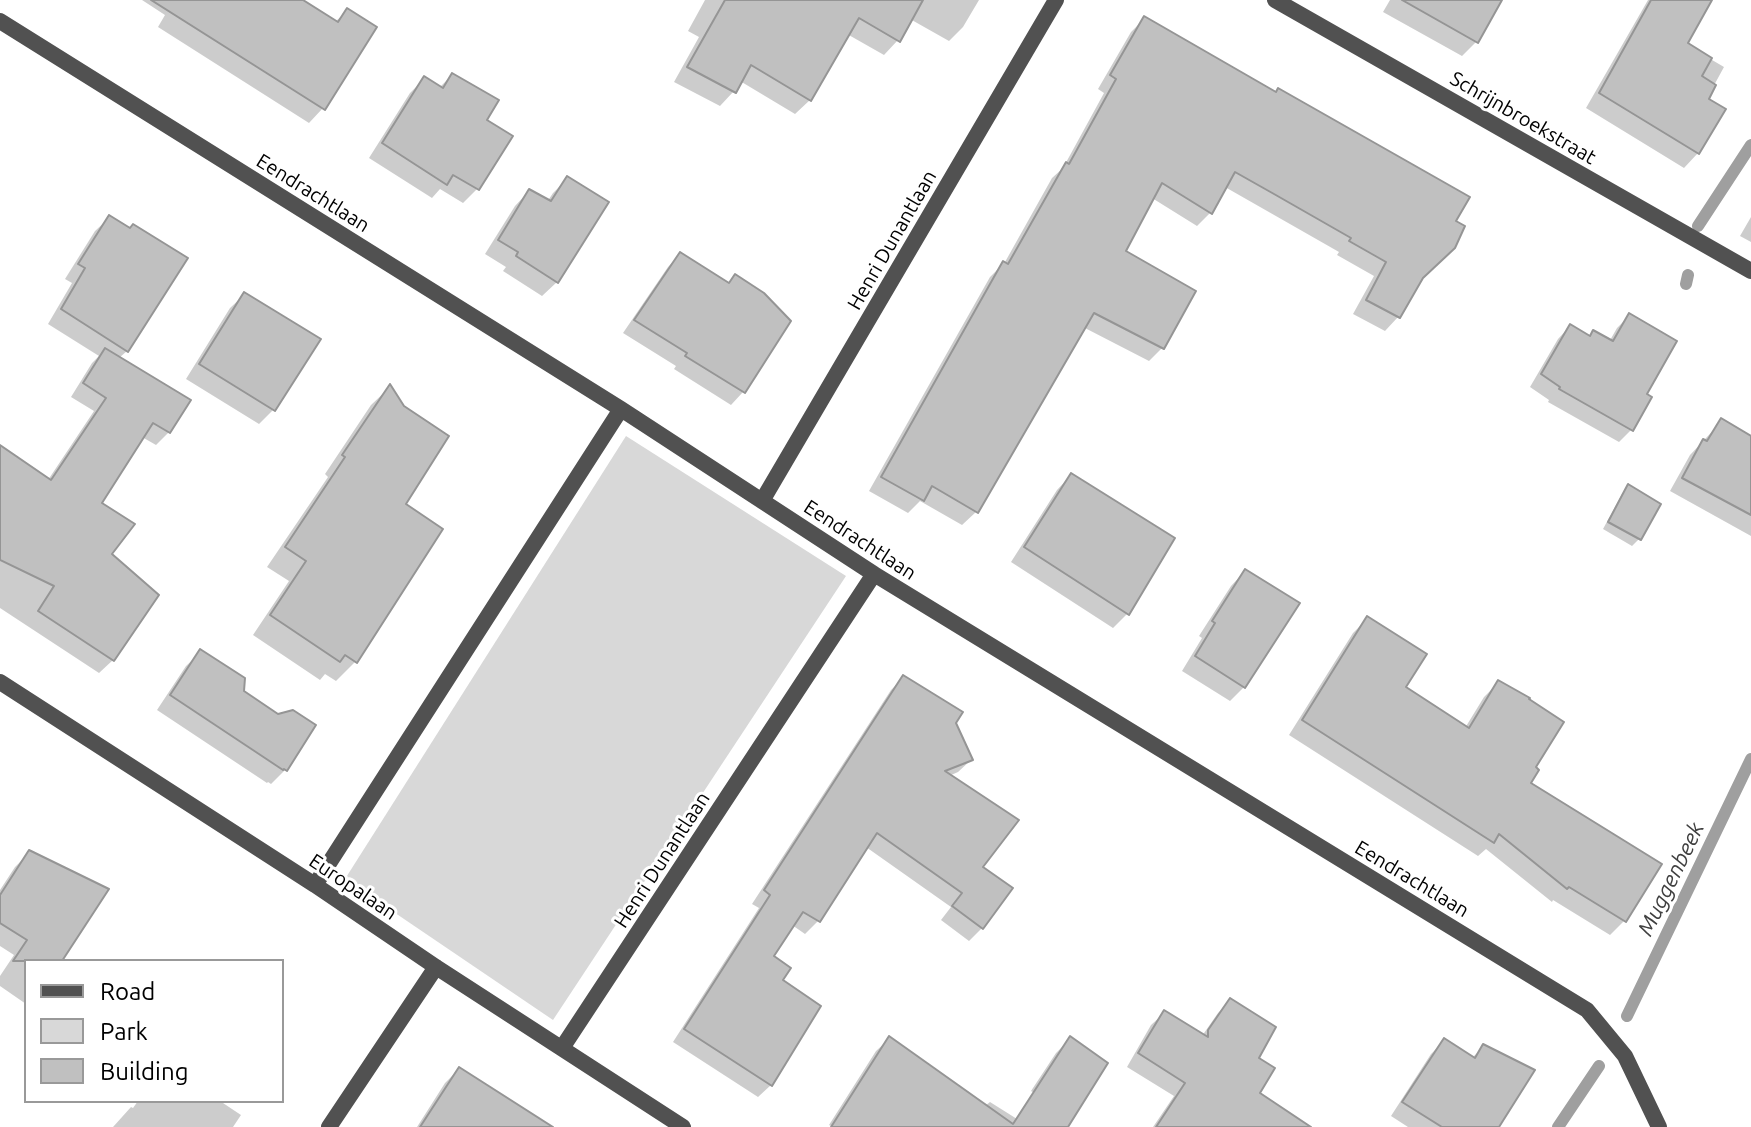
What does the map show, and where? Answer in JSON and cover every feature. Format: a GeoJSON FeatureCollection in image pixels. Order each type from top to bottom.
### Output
{"type":"FeatureCollection","features":[{"type":"Feature","properties":{"kind":"street","name":"Henri Dunantlaan"},"geometry":{"type":"LineString","coordinates":[[762,501],[1056,0]]}},
{"type":"Feature","properties":{"kind":"street","name":"Schrijnbroekstraat"},"geometry":{"type":"LineString","coordinates":[[1275,0],[1751,271]]}},
{"type":"Feature","properties":{"kind":"street","name":"Eendrachtlaan"},"geometry":{"type":"LineString","coordinates":[[0,21],[621,409],[874,574],[1587,1010],[1625,1056],[1659,1127]]}},
{"type":"Feature","properties":{"kind":"street"},"geometry":{"type":"LineString","coordinates":[[315,885],[621,409]]}},
{"type":"Feature","properties":{"kind":"street","name":"Henri Dunantlaan"},"geometry":{"type":"LineString","coordinates":[[562,1048],[874,574]]}},
{"type":"Feature","properties":{"kind":"street","name":"Europalaan"},"geometry":{"type":"LineString","coordinates":[[0,682],[683,1127]]}},
{"type":"Feature","properties":{"kind":"street"},"geometry":{"type":"LineString","coordinates":[[329,1127],[436,967]]}},
{"type":"Feature","properties":{"kind":"green space"},"geometry":{"type":"Polygon","coordinates":[[[626,436],[846,576],[553,1020],[345,879],[626,436]]]}},
{"type":"Feature","properties":{"kind":"building"},"geometry":{"type":"Polygon","coordinates":[[[151,0],[303,0],[338,22],[347,8],[377,27],[325,110],[151,0]]]}},
{"type":"Feature","properties":{"kind":"building"},"geometry":{"type":"Polygon","coordinates":[[[725,0],[923,0],[900,42],[859,18],[811,101],[751,65],[736,93],[687,67],[725,0]]]}},
{"type":"Feature","properties":{"kind":"building"},"geometry":{"type":"Polygon","coordinates":[[[1402,0],[1502,0],[1478,43],[1402,0]]]}},
{"type":"Feature","properties":{"kind":"building"},"geometry":{"type":"Polygon","coordinates":[[[1651,0],[1712,0],[1688,43],[1712,58],[1702,76],[1716,85],[1709,99],[1726,109],[1699,154],[1599,93],[1651,0]]]}},
{"type":"Feature","properties":{"kind":"building"},"geometry":{"type":"Polygon","coordinates":[[[1144,16],[1470,197],[1456,221],[1465,226],[1455,248],[1423,278],[1400,318],[1366,300],[1386,262],[1274,194],[1235,172],[1212,214],[1162,183],[1126,251],[1196,291],[1164,349],[1094,313],[978,513],[932,486],[924,501],[881,477],[1003,261],[1008,264],[1066,162],[1069,164],[1116,79],[1110,75],[1144,16]]]}},
{"type":"Feature","properties":{"kind":"building"},"geometry":{"type":"Polygon","coordinates":[[[452,73],[499,100],[487,120],[513,136],[479,190],[453,175],[447,185],[382,143],[424,76],[443,88],[452,73]]]}},
{"type":"Feature","properties":{"kind":"building"},"geometry":{"type":"Polygon","coordinates":[[[567,176],[609,202],[558,283],[516,256],[518,252],[498,240],[529,189],[551,201],[567,176]]]}},
{"type":"Feature","properties":{"kind":"building"},"geometry":{"type":"Polygon","coordinates":[[[109,215],[130,228],[133,224],[188,258],[128,352],[61,309],[85,268],[78,264],[109,215]]]}},
{"type":"Feature","properties":{"kind":"building"},"geometry":{"type":"Polygon","coordinates":[[[680,252],[729,283],[735,274],[764,293],[791,321],[745,393],[634,320],[680,252]]]}},
{"type":"Feature","properties":{"kind":"building"},"geometry":{"type":"Polygon","coordinates":[[[244,292],[321,339],[275,411],[199,364],[244,292]]]}},
{"type":"Feature","properties":{"kind":"building"},"geometry":{"type":"Polygon","coordinates":[[[1629,313],[1677,341],[1647,394],[1652,397],[1633,431],[1559,389],[1541,374],[1570,324],[1590,336],[1593,330],[1613,341],[1629,313]]]}},
{"type":"Feature","properties":{"kind":"building"},"geometry":{"type":"Polygon","coordinates":[[[105,348],[191,400],[170,433],[153,423],[102,503],[135,524],[112,554],[159,595],[114,661],[38,611],[54,586],[0,560],[0,445],[51,480],[106,398],[83,383],[105,348]]]}},
{"type":"Feature","properties":{"kind":"building"},"geometry":{"type":"Polygon","coordinates":[[[390,384],[404,406],[449,436],[406,504],[443,529],[357,663],[345,655],[340,662],[270,615],[306,561],[285,547],[390,384]]]}},
{"type":"Feature","properties":{"kind":"building"},"geometry":{"type":"Polygon","coordinates":[[[1721,418],[1751,436],[1751,515],[1682,478],[1703,439],[1707,441],[1721,418]]]}},
{"type":"Feature","properties":{"kind":"building"},"geometry":{"type":"Polygon","coordinates":[[[1071,473],[1175,538],[1129,615],[1024,547],[1071,473]]]}},
{"type":"Feature","properties":{"kind":"building"},"geometry":{"type":"Polygon","coordinates":[[[1628,484],[1661,504],[1641,540],[1608,522],[1628,484]]]}},
{"type":"Feature","properties":{"kind":"building"},"geometry":{"type":"Polygon","coordinates":[[[1245,569],[1300,603],[1245,688],[1195,656],[1215,623],[1212,621],[1245,569]]]}},
{"type":"Feature","properties":{"kind":"building"},"geometry":{"type":"Polygon","coordinates":[[[1367,616],[1427,654],[1406,687],[1469,728],[1498,680],[1564,722],[1536,767],[1539,770],[1531,783],[1662,864],[1626,922],[1569,887],[1567,889],[1499,834],[1494,843],[1302,720],[1367,616]]]}},
{"type":"Feature","properties":{"kind":"building"},"geometry":{"type":"Polygon","coordinates":[[[200,649],[245,678],[244,691],[278,714],[293,710],[316,725],[287,771],[170,695],[200,649]]]}},
{"type":"Feature","properties":{"kind":"building"},"geometry":{"type":"Polygon","coordinates":[[[903,675],[963,712],[956,723],[973,760],[945,771],[1019,820],[983,867],[1013,888],[983,929],[952,906],[962,893],[877,833],[820,922],[803,912],[774,956],[791,968],[783,980],[821,1006],[772,1086],[684,1029],[770,895],[764,890],[903,675]]]}},
{"type":"Feature","properties":{"kind":"building"},"geometry":{"type":"Polygon","coordinates":[[[29,850],[109,889],[63,959],[13,961],[27,940],[0,923],[0,895],[29,850]]]}},
{"type":"Feature","properties":{"kind":"building"},"geometry":{"type":"Polygon","coordinates":[[[1230,998],[1276,1027],[1259,1058],[1275,1068],[1260,1093],[1311,1127],[1156,1127],[1185,1083],[1138,1053],[1164,1010],[1208,1037],[1208,1030],[1230,998]]]}},
{"type":"Feature","properties":{"kind":"building"},"geometry":{"type":"Polygon","coordinates":[[[889,1036],[1013,1124],[1070,1036],[1108,1063],[1068,1127],[831,1127],[889,1036]]]}},
{"type":"Feature","properties":{"kind":"building"},"geometry":{"type":"Polygon","coordinates":[[[1444,1038],[1475,1058],[1483,1044],[1535,1070],[1499,1127],[1442,1127],[1402,1102],[1444,1038]]]}},
{"type":"Feature","properties":{"kind":"building"},"geometry":{"type":"Polygon","coordinates":[[[459,1067],[553,1127],[420,1127],[459,1067]]]}},
{"type":"Feature","properties":{"kind":"waterway","name":"Muggenbeek"},"geometry":{"type":"LineString","coordinates":[[1698,226],[1751,145]]}},
{"type":"Feature","properties":{"kind":"waterway","name":"Muggenbeek"},"geometry":{"type":"LineString","coordinates":[[1686,284],[1688,275]]}},
{"type":"Feature","properties":{"kind":"waterway","name":"Muggenbeek"},"geometry":{"type":"LineString","coordinates":[[1627,1016],[1751,759]]}},
{"type":"Feature","properties":{"kind":"waterway","name":"Muggenbeek"},"geometry":{"type":"LineString","coordinates":[[1558,1127],[1599,1066]]}}]}
